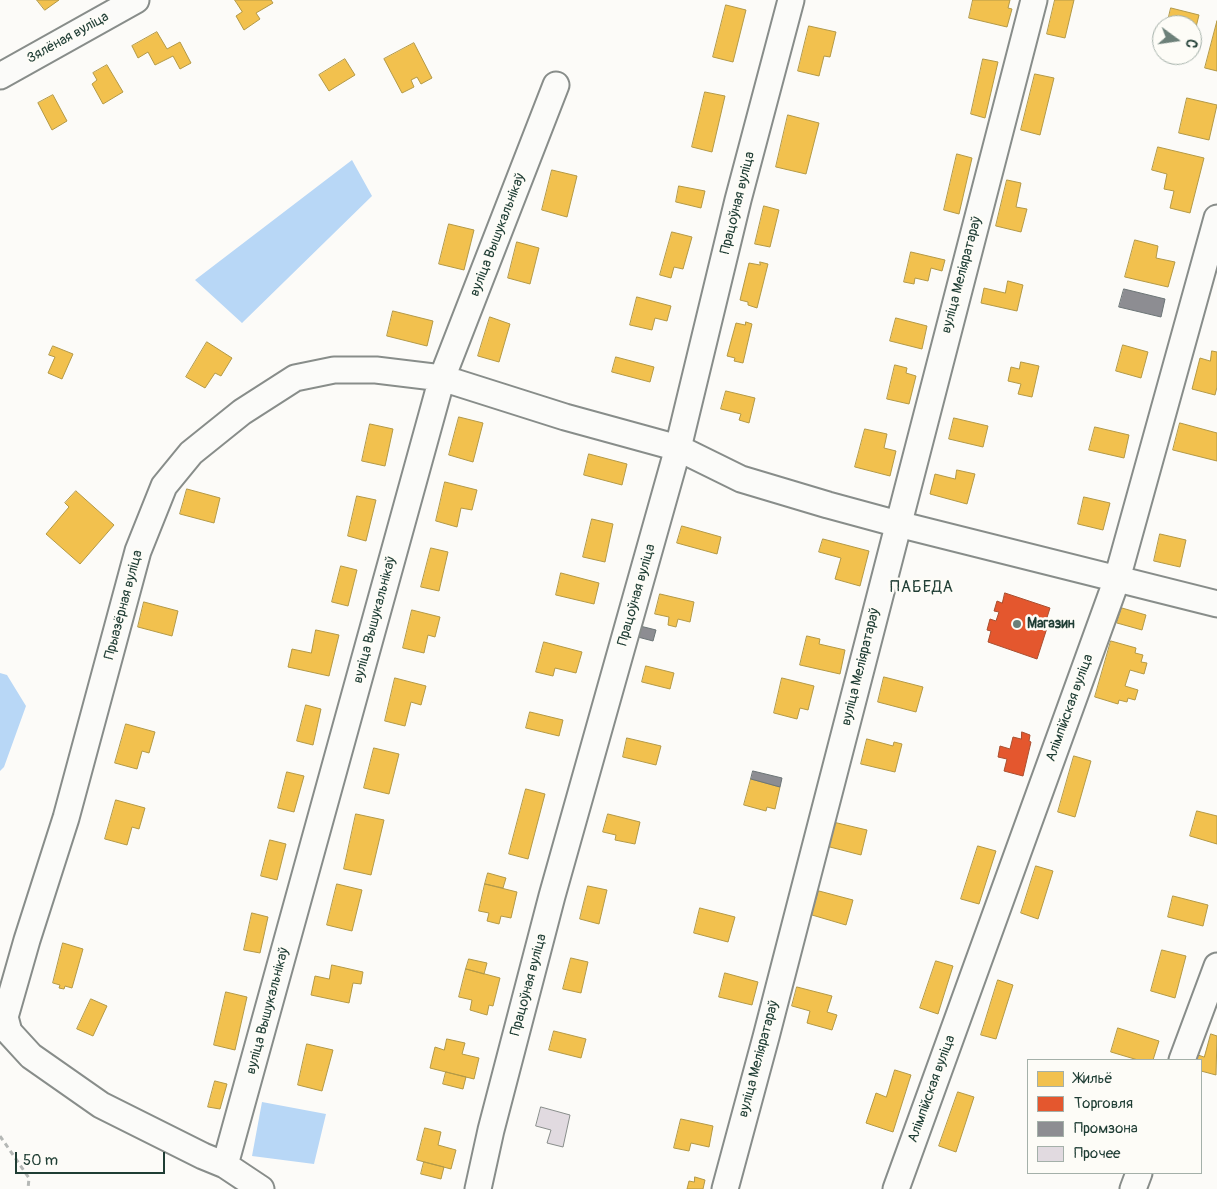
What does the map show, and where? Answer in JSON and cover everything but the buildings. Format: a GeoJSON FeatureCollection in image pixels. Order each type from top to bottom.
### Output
{"type":"FeatureCollection","features":[{"type":"Feature","properties":{"kind":"street","name":"Зялёная вуліца"},"geometry":{"type":"LineString","coordinates":[[0,76],[136,0]]}},
{"type":"Feature","properties":{"kind":"street","name":"Працоўная вуліца"},"geometry":{"type":"LineString","coordinates":[[478,1189],[491,1130],[552,896],[678,448],[738,200],[791,0]]}},
{"type":"Feature","properties":{"kind":"street","name":"вуліца Меліяратараў"},"geometry":{"type":"LineString","coordinates":[[725,1189],[1034,0]]}},
{"type":"Feature","properties":{"kind":"street","name":"вуліца Вышукальнікаў"},"geometry":{"type":"LineString","coordinates":[[225,1165],[442,378],[556,85]]}},
{"type":"Feature","properties":{"kind":"street","name":"Алімпійская вуліца"},"geometry":{"type":"LineString","coordinates":[[896,1189],[1117,579],[1217,218]]}},
{"type":"Feature","properties":{"kind":"street","name":"Прыазёрная вуліца"},"geometry":{"type":"LineString","coordinates":[[225,1165],[101,1106],[31,1056],[9,1032],[5,1017],[8,1002],[66,818],[138,551],[164,486],[191,453],[242,412],[296,378],[334,370],[376,370],[442,378],[566,417],[678,448],[741,479],[898,524],[1217,604]]}},
{"type":"Feature","properties":{"kind":"street"},"geometry":{"type":"LineString","coordinates":[[1182,1059],[1217,966]]}},
{"type":"Feature","properties":{"kind":"street"},"geometry":{"type":"LineString","coordinates":[[225,1165],[261,1189]]}},
{"type":"Feature","properties":{"kind":"street"},"geometry":{"type":"LineString","coordinates":[[1133,1189],[1139,1174]]}},
{"type":"Feature","properties":{"kind":"path"},"geometry":{"type":"LineString","coordinates":[[0,1136],[29,1178],[28,1189]]}},
{"type":"Feature","properties":{"kind":"water"},"geometry":{"type":"Polygon","coordinates":[[[352,160],[372,196],[242,323],[195,280],[352,160]]]}},
{"type":"Feature","properties":{"kind":"water"},"geometry":{"type":"Polygon","coordinates":[[[0,673],[7,675],[26,706],[4,767],[0,771],[0,673]]]}},
{"type":"Feature","properties":{"kind":"water"},"geometry":{"type":"Polygon","coordinates":[[[262,1102],[326,1114],[314,1164],[252,1156],[262,1102]]]}},
{"type":"Feature","properties":{"kind":"place","name":"Магазин"},"geometry":{"type":"Point","coordinates":[1017,624]}},
{"type":"Feature","properties":{"kind":"district","name":"ПАБЕДА"},"geometry":{"type":"Point","coordinates":[922,588]}}]}
